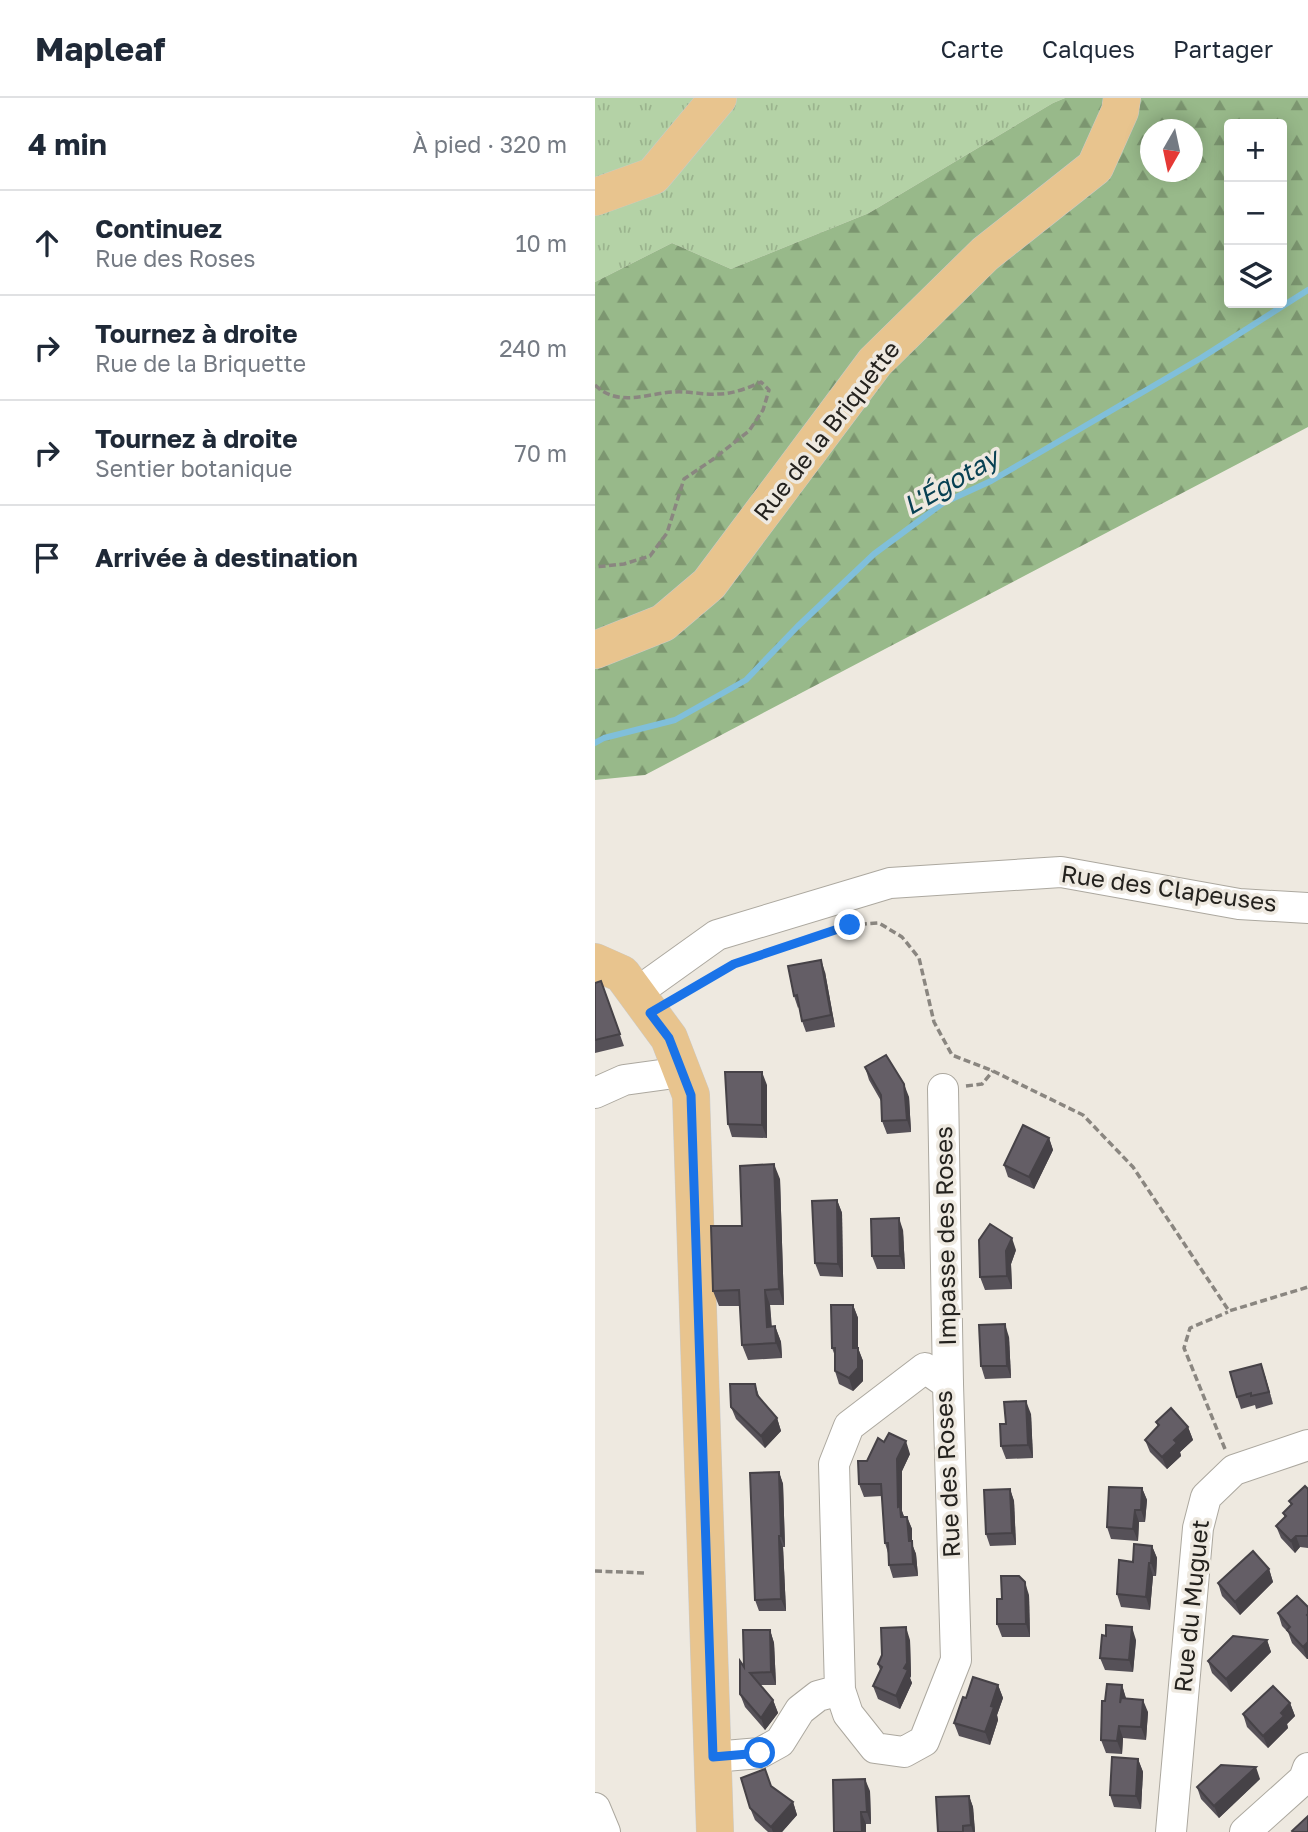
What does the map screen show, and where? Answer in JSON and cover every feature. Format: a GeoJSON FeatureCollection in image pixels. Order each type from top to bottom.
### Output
{"type":"FeatureCollection","features":[{"type":"Feature","properties":{"kind":"main road"},"geometry":{"type":"LineString","coordinates":[[595,197],[653,176],[718,98]]}},
{"type":"Feature","properties":{"kind":"main road","name":"Rue de la Briquette"},"geometry":{"type":"LineString","coordinates":[[595,650],[663,623],[709,584],[875,362],[985,254],[1095,167],[1120,111],[1122,98]]}},
{"type":"Feature","properties":{"kind":"main road"},"geometry":{"type":"LineString","coordinates":[[595,962],[622,974],[669,1038],[691,1095],[715,1832]]}},
{"type":"Feature","properties":{"kind":"street","name":"Rue des Clapeuses"},"geometry":{"type":"LineString","coordinates":[[643,1003],[717,935],[890,883],[1061,872],[1239,904],[1308,908]]}},
{"type":"Feature","properties":{"kind":"street"},"geometry":{"type":"LineString","coordinates":[[595,1093],[624,1080],[682,1072]]}},
{"type":"Feature","properties":{"kind":"street","name":"Impasse des Roses"},"geometry":{"type":"LineString","coordinates":[[943,1089],[948,1384]]}},
{"type":"Feature","properties":{"kind":"street","name":"Rue des Roses"},"geometry":{"type":"LineString","coordinates":[[925,1368],[948,1384],[956,1660],[924,1741],[904,1752],[875,1748],[848,1714],[840,1690],[834,1464],[849,1426],[925,1368]]}},
{"type":"Feature","properties":{"kind":"street","name":"Rue du Muguet"},"geometry":{"type":"LineString","coordinates":[[1171,1832],[1198,1528],[1206,1497],[1234,1470],[1308,1445]]}},
{"type":"Feature","properties":{"kind":"street"},"geometry":{"type":"LineString","coordinates":[[713,1757],[760,1753],[780,1741],[800,1710],[818,1696],[840,1690]]}},
{"type":"Feature","properties":{"kind":"street"},"geometry":{"type":"LineString","coordinates":[[1245,1832],[1304,1779],[1308,1768]]}},
{"type":"Feature","properties":{"kind":"street"},"geometry":{"type":"LineString","coordinates":[[595,1808],[605,1832]]}},
{"type":"Feature","properties":{"kind":"path"},"geometry":{"type":"LineString","coordinates":[[595,385],[600,391],[622,399],[673,392],[721,395],[761,382],[769,390],[764,410],[749,431],[684,479],[667,533],[650,556],[624,564],[595,567]]}},
{"type":"Feature","properties":{"kind":"path"},"geometry":{"type":"LineString","coordinates":[[643,1003],[734,964],[850,925],[879,923],[902,937],[919,958],[934,1022],[952,1055],[993,1071],[1083,1115],[1133,1167],[1229,1311]]}},
{"type":"Feature","properties":{"kind":"path"},"geometry":{"type":"LineString","coordinates":[[943,1089],[982,1084],[993,1071]]}},
{"type":"Feature","properties":{"kind":"path"},"geometry":{"type":"LineString","coordinates":[[1234,1470],[1184,1348],[1190,1328],[1229,1311],[1308,1287]]}},
{"type":"Feature","properties":{"kind":"path"},"geometry":{"type":"LineString","coordinates":[[595,1571],[646,1573]]}},
{"type":"Feature","properties":{"kind":"green space"},"geometry":{"type":"Polygon","coordinates":[[[595,98],[1065,98],[869,213],[731,269],[672,243],[595,282],[595,98]]]}},
{"type":"Feature","properties":{"kind":"green space"},"geometry":{"type":"Polygon","coordinates":[[[1065,98],[1308,98],[1308,427],[645,775],[595,780],[595,282],[672,243],[731,269],[869,213],[1065,98]]]}},
{"type":"Feature","properties":{"kind":"building"},"geometry":{"type":"Polygon","coordinates":[[[821,960],[831,1015],[802,1021],[788,966],[821,960]]]}},
{"type":"Feature","properties":{"kind":"building"},"geometry":{"type":"Polygon","coordinates":[[[601,981],[620,1034],[595,1040],[595,983],[601,981]]]}},
{"type":"Feature","properties":{"kind":"building"},"geometry":{"type":"Polygon","coordinates":[[[886,1055],[904,1084],[907,1120],[882,1121],[881,1095],[865,1067],[886,1055]]]}},
{"type":"Feature","properties":{"kind":"building"},"geometry":{"type":"Polygon","coordinates":[[[725,1072],[762,1072],[762,1125],[728,1124],[725,1072]]]}},
{"type":"Feature","properties":{"kind":"building"},"geometry":{"type":"Polygon","coordinates":[[[1023,1125],[1049,1138],[1029,1177],[1004,1165],[1023,1125]]]}},
{"type":"Feature","properties":{"kind":"building"},"geometry":{"type":"Polygon","coordinates":[[[774,1164],[779,1289],[765,1290],[767,1327],[775,1326],[776,1343],[742,1345],[739,1290],[713,1291],[711,1226],[742,1226],[740,1166],[774,1164]]]}},
{"type":"Feature","properties":{"kind":"building"},"geometry":{"type":"Polygon","coordinates":[[[837,1200],[838,1264],[815,1263],[812,1201],[837,1200]]]}},
{"type":"Feature","properties":{"kind":"building"},"geometry":{"type":"Polygon","coordinates":[[[899,1218],[900,1256],[872,1256],[871,1219],[899,1218]]]}},
{"type":"Feature","properties":{"kind":"building"},"geometry":{"type":"Polygon","coordinates":[[[990,1224],[1012,1238],[1006,1251],[1007,1276],[980,1277],[979,1240],[990,1224]]]}},
{"type":"Feature","properties":{"kind":"building"},"geometry":{"type":"Polygon","coordinates":[[[831,1305],[853,1305],[853,1348],[858,1348],[858,1368],[849,1378],[835,1371],[831,1305]]]}},
{"type":"Feature","properties":{"kind":"building"},"geometry":{"type":"Polygon","coordinates":[[[1005,1324],[1007,1366],[981,1366],[979,1325],[1005,1324]]]}},
{"type":"Feature","properties":{"kind":"building"},"geometry":{"type":"Polygon","coordinates":[[[1261,1364],[1269,1392],[1237,1397],[1230,1372],[1261,1364]]]}},
{"type":"Feature","properties":{"kind":"building"},"geometry":{"type":"Polygon","coordinates":[[[730,1384],[755,1384],[757,1395],[777,1418],[761,1436],[731,1407],[730,1384]]]}},
{"type":"Feature","properties":{"kind":"building"},"geometry":{"type":"Polygon","coordinates":[[[1026,1401],[1028,1445],[1001,1446],[1000,1424],[1006,1424],[1004,1402],[1026,1401]]]}},
{"type":"Feature","properties":{"kind":"building"},"geometry":{"type":"Polygon","coordinates":[[[1171,1408],[1188,1427],[1174,1440],[1177,1443],[1162,1457],[1145,1440],[1159,1425],[1156,1422],[1171,1408]]]}},
{"type":"Feature","properties":{"kind":"building"},"geometry":{"type":"Polygon","coordinates":[[[889,1433],[906,1441],[897,1459],[898,1507],[900,1506],[901,1517],[907,1517],[913,1564],[889,1565],[881,1484],[859,1484],[858,1461],[867,1461],[878,1438],[884,1442],[889,1433]]]}},
{"type":"Feature","properties":{"kind":"building"},"geometry":{"type":"Polygon","coordinates":[[[779,1472],[781,1599],[755,1600],[750,1473],[779,1472]]]}},
{"type":"Feature","properties":{"kind":"building"},"geometry":{"type":"Polygon","coordinates":[[[1305,1486],[1308,1489],[1308,1536],[1296,1536],[1291,1541],[1276,1526],[1286,1516],[1283,1513],[1292,1504],[1289,1501],[1305,1486]]]}},
{"type":"Feature","properties":{"kind":"building"},"geometry":{"type":"Polygon","coordinates":[[[1109,1487],[1142,1488],[1141,1510],[1135,1510],[1133,1529],[1107,1527],[1109,1487]]]}},
{"type":"Feature","properties":{"kind":"building"},"geometry":{"type":"Polygon","coordinates":[[[1010,1489],[1012,1533],[986,1534],[984,1490],[1010,1489]]]}},
{"type":"Feature","properties":{"kind":"building"},"geometry":{"type":"Polygon","coordinates":[[[1134,1544],[1152,1546],[1146,1597],[1117,1594],[1119,1560],[1133,1562],[1134,1544]]]}},
{"type":"Feature","properties":{"kind":"building"},"geometry":{"type":"Polygon","coordinates":[[[1253,1551],[1269,1569],[1235,1602],[1218,1583],[1253,1551]]]}},
{"type":"Feature","properties":{"kind":"building"},"geometry":{"type":"Polygon","coordinates":[[[1001,1576],[1019,1576],[1025,1582],[1026,1624],[997,1624],[997,1599],[1002,1599],[1001,1576]]]}},
{"type":"Feature","properties":{"kind":"building"},"geometry":{"type":"Polygon","coordinates":[[[1297,1596],[1308,1607],[1308,1642],[1303,1647],[1287,1630],[1290,1627],[1278,1613],[1297,1596]]]}},
{"type":"Feature","properties":{"kind":"building"},"geometry":{"type":"Polygon","coordinates":[[[1106,1625],[1132,1627],[1129,1660],[1100,1658],[1102,1635],[1106,1636],[1106,1625]]]}},
{"type":"Feature","properties":{"kind":"building"},"geometry":{"type":"Polygon","coordinates":[[[906,1627],[907,1663],[904,1668],[908,1670],[896,1696],[873,1686],[882,1667],[878,1664],[882,1655],[881,1628],[906,1627]]]}},
{"type":"Feature","properties":{"kind":"building"},"geometry":{"type":"Polygon","coordinates":[[[743,1630],[770,1630],[771,1672],[750,1673],[773,1700],[761,1718],[740,1694],[740,1661],[744,1667],[743,1630]]]}},
{"type":"Feature","properties":{"kind":"building"},"geometry":{"type":"Polygon","coordinates":[[[1233,1636],[1267,1640],[1226,1679],[1208,1661],[1233,1636]]]}},
{"type":"Feature","properties":{"kind":"building"},"geometry":{"type":"Polygon","coordinates":[[[973,1677],[998,1685],[985,1732],[954,1723],[973,1677]]]}},
{"type":"Feature","properties":{"kind":"building"},"geometry":{"type":"Polygon","coordinates":[[[1107,1684],[1122,1685],[1120,1703],[1121,1698],[1143,1700],[1141,1727],[1119,1726],[1117,1741],[1101,1740],[1102,1701],[1105,1701],[1107,1684]]]}},
{"type":"Feature","properties":{"kind":"building"},"geometry":{"type":"Polygon","coordinates":[[[1273,1686],[1290,1703],[1281,1713],[1284,1716],[1263,1736],[1243,1714],[1273,1686]]]}},
{"type":"Feature","properties":{"kind":"building"},"geometry":{"type":"Polygon","coordinates":[[[1112,1757],[1138,1759],[1136,1796],[1110,1795],[1112,1757]]]}},
{"type":"Feature","properties":{"kind":"building"},"geometry":{"type":"Polygon","coordinates":[[[1221,1765],[1256,1767],[1214,1806],[1197,1787],[1221,1765]]]}},
{"type":"Feature","properties":{"kind":"building"},"geometry":{"type":"Polygon","coordinates":[[[765,1769],[771,1786],[793,1802],[771,1827],[750,1808],[741,1778],[765,1769]]]}},
{"type":"Feature","properties":{"kind":"building"},"geometry":{"type":"Polygon","coordinates":[[[865,1779],[867,1812],[861,1812],[862,1832],[834,1832],[833,1780],[865,1779]]]}},
{"type":"Feature","properties":{"kind":"building"},"geometry":{"type":"Polygon","coordinates":[[[969,1796],[971,1825],[963,1826],[963,1832],[938,1832],[936,1797],[969,1796]]]}},
{"type":"Feature","properties":{"kind":"building"},"geometry":{"type":"Polygon","coordinates":[[[1308,1816],[1308,1832],[1292,1831],[1308,1816]]]}},
{"type":"Feature","properties":{"kind":"waterway","name":"L'Égotay"},"geometry":{"type":"LineString","coordinates":[[595,743],[604,738],[675,720],[746,680],[874,554],[943,503],[991,481],[1201,358],[1308,290]]}},
{"type":"Feature","properties":{"kind":"route"},"geometry":{"type":"LineString","coordinates":[[760,1753],[713,1757],[691,1095],[669,1038],[650,1013],[734,964],[850,925]]}}]}
